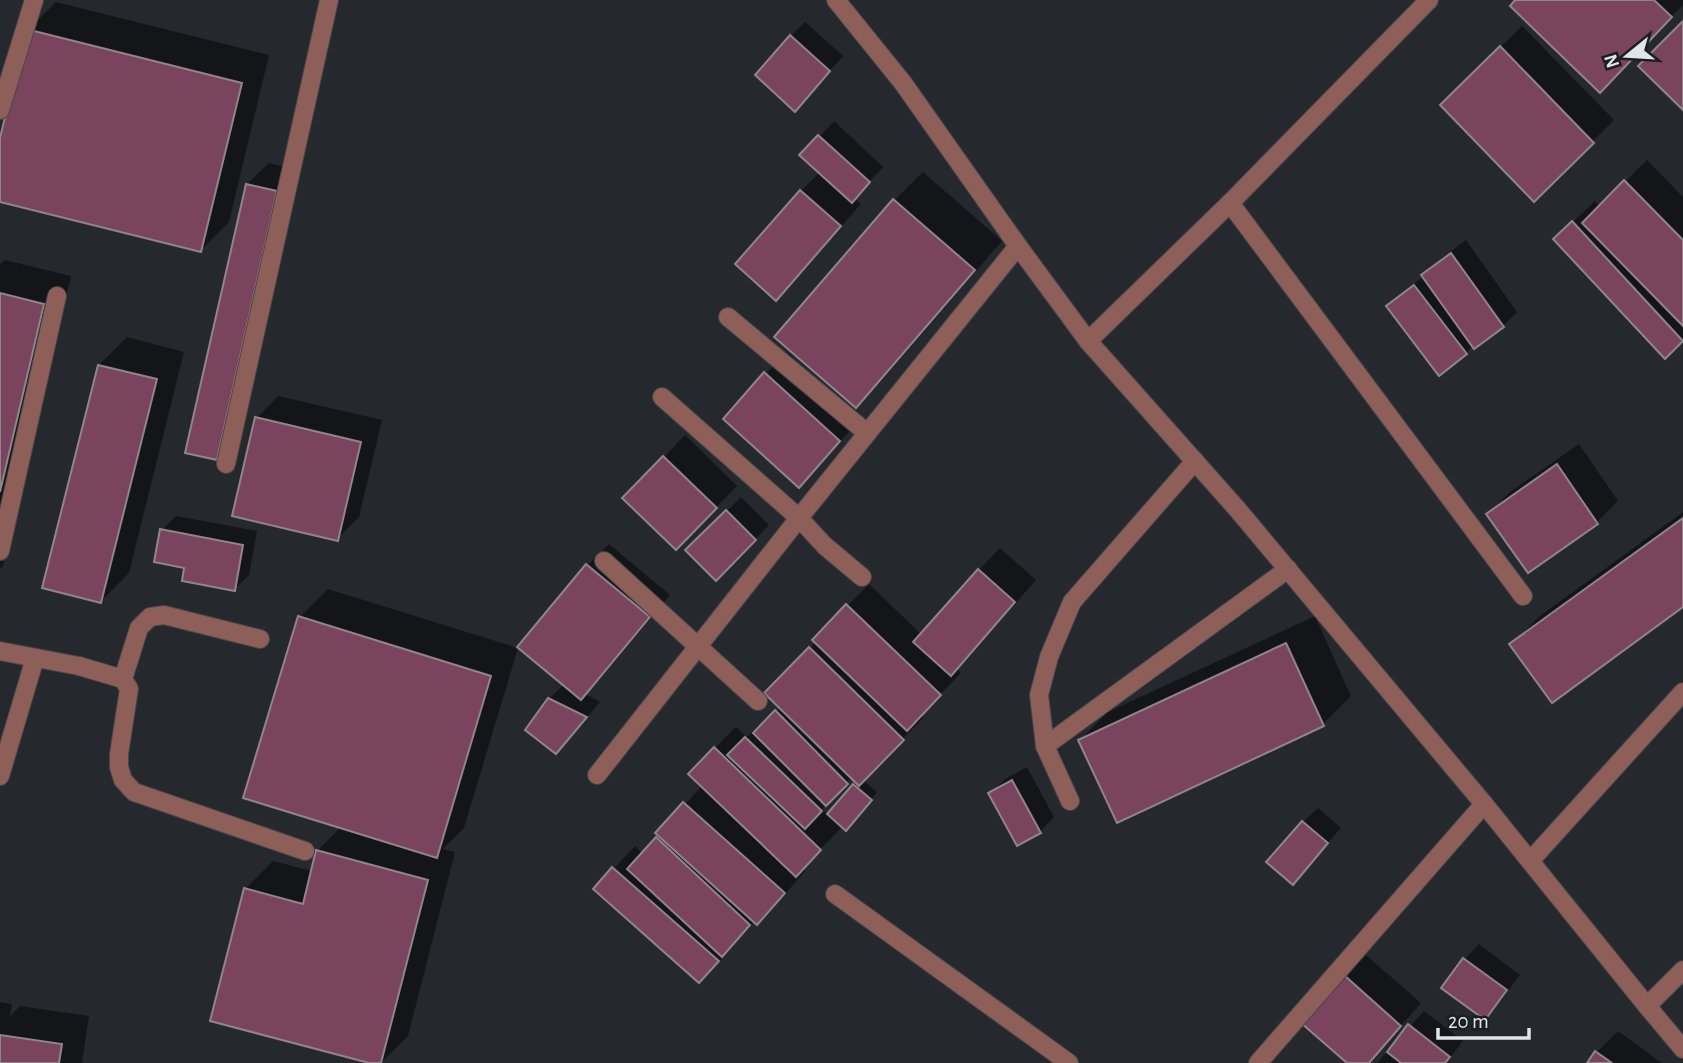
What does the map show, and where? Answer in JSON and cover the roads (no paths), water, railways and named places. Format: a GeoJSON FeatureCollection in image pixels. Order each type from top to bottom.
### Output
{"type":"FeatureCollection","features":[{"type":"Feature","properties":{"kind":"street"},"geometry":{"type":"LineString","coordinates":[[0,110],[34,0]]}},
{"type":"Feature","properties":{"kind":"street"},"geometry":{"type":"LineString","coordinates":[[226,464],[329,0]]}},
{"type":"Feature","properties":{"kind":"street"},"geometry":{"type":"LineString","coordinates":[[836,0],[904,83],[1088,341],[1288,569],[1683,1049]]}},
{"type":"Feature","properties":{"kind":"street"},"geometry":{"type":"LineString","coordinates":[[1088,341],[1230,204],[1429,0]]}},
{"type":"Feature","properties":{"kind":"street"},"geometry":{"type":"LineString","coordinates":[[1230,204],[1523,596]]}},
{"type":"Feature","properties":{"kind":"street"},"geometry":{"type":"LineString","coordinates":[[597,775],[1018,246]]}},
{"type":"Feature","properties":{"kind":"street"},"geometry":{"type":"LineString","coordinates":[[0,551],[57,296]]}},
{"type":"Feature","properties":{"kind":"street"},"geometry":{"type":"LineString","coordinates":[[729,317],[867,433]]}},
{"type":"Feature","properties":{"kind":"street"},"geometry":{"type":"LineString","coordinates":[[662,397],[862,577]]}},
{"type":"Feature","properties":{"kind":"street"},"geometry":{"type":"LineString","coordinates":[[1070,801],[1045,746],[1039,695],[1049,657],[1072,603],[1195,461]]}},
{"type":"Feature","properties":{"kind":"street"},"geometry":{"type":"LineString","coordinates":[[604,561],[758,701]]}},
{"type":"Feature","properties":{"kind":"street"},"geometry":{"type":"LineString","coordinates":[[1045,746],[1288,569]]}},
{"type":"Feature","properties":{"kind":"street"},"geometry":{"type":"LineString","coordinates":[[123,679],[139,628],[150,617],[164,615],[260,639]]}},
{"type":"Feature","properties":{"kind":"street"},"geometry":{"type":"LineString","coordinates":[[0,651],[79,666],[123,679],[129,689],[119,767],[123,780],[134,792],[305,851]]}},
{"type":"Feature","properties":{"kind":"street"},"geometry":{"type":"LineString","coordinates":[[0,776],[35,658]]}},
{"type":"Feature","properties":{"kind":"street"},"geometry":{"type":"LineString","coordinates":[[1530,861],[1683,692]]}},
{"type":"Feature","properties":{"kind":"street"},"geometry":{"type":"LineString","coordinates":[[1258,1063],[1483,804]]}},
{"type":"Feature","properties":{"kind":"street"},"geometry":{"type":"LineString","coordinates":[[835,894],[1069,1063]]}},
{"type":"Feature","properties":{"kind":"street"},"geometry":{"type":"LineString","coordinates":[[1647,1006],[1683,970]]}}]}
